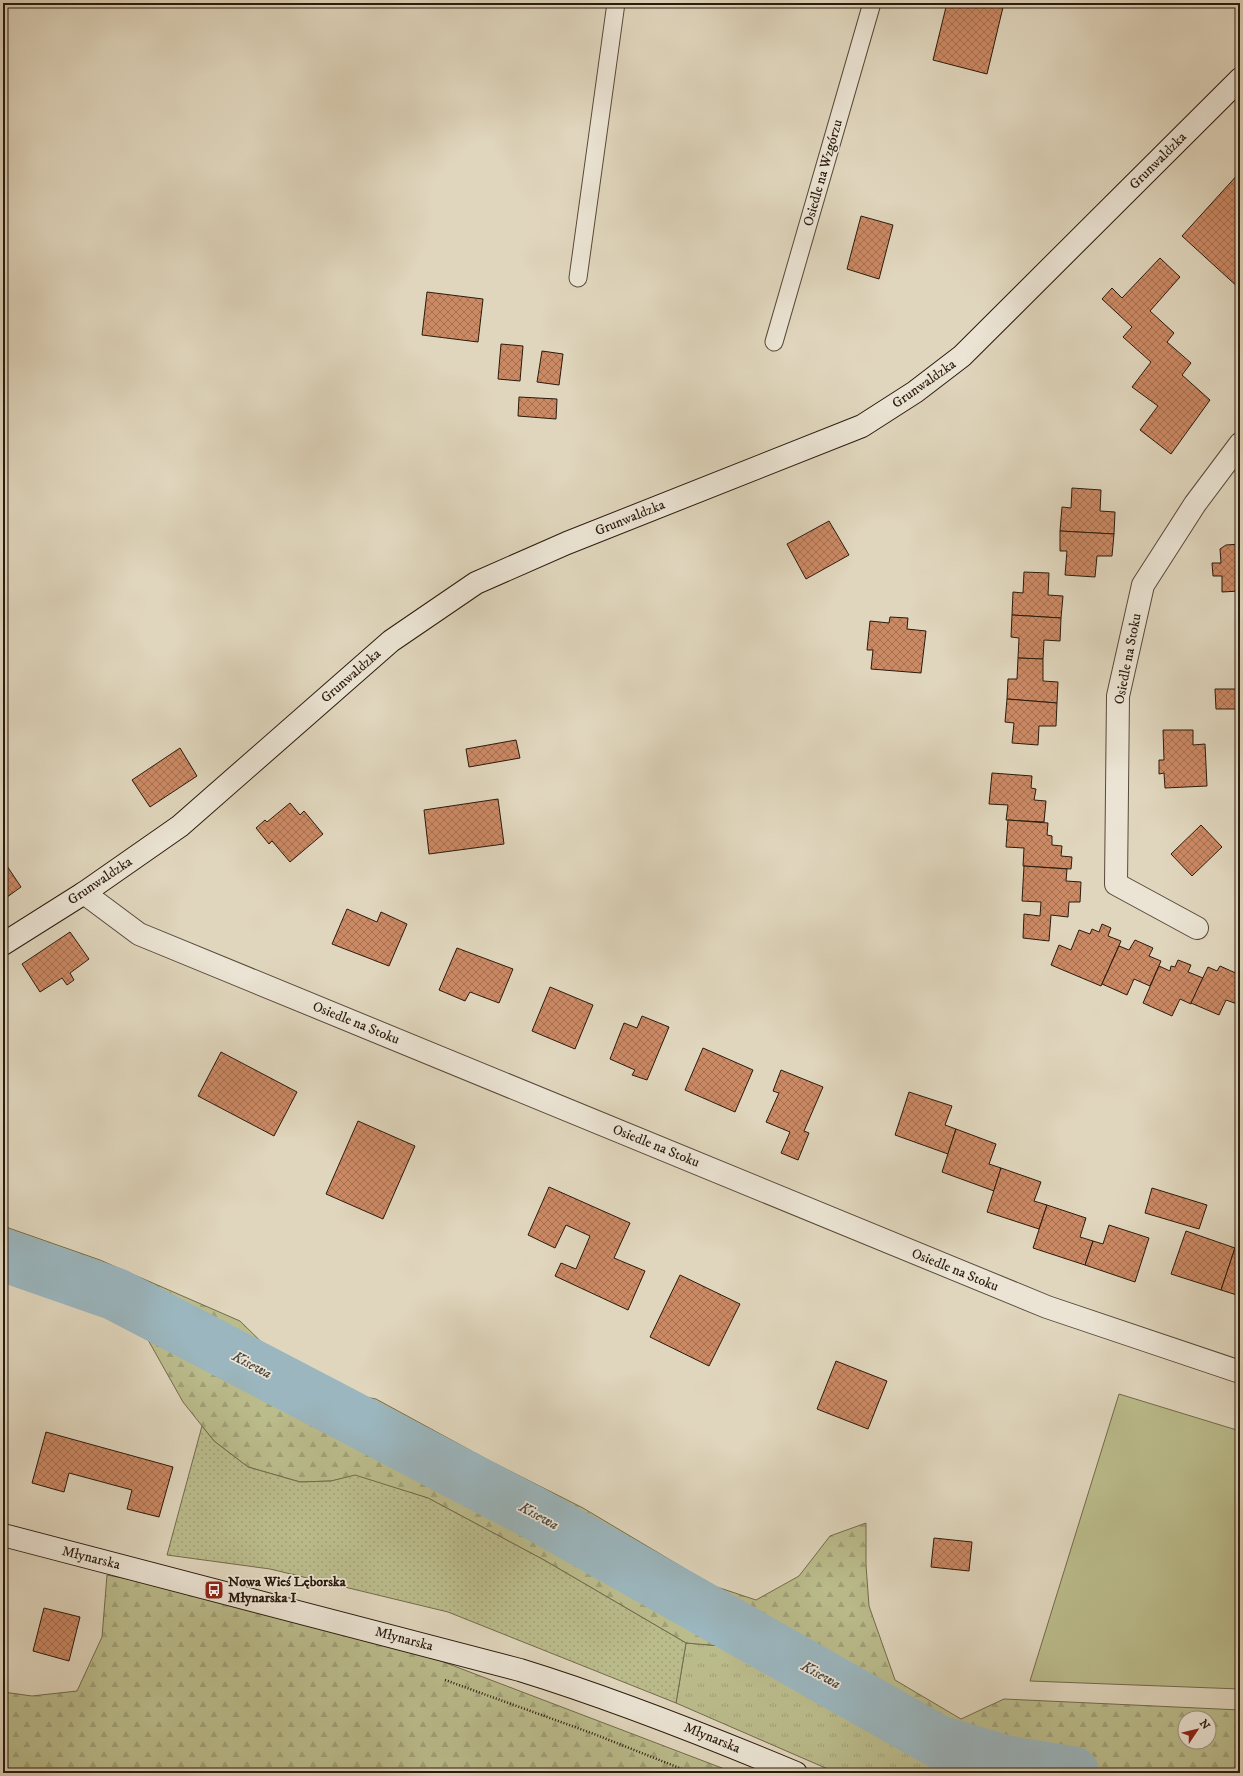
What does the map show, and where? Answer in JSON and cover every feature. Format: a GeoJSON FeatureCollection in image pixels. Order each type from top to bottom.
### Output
{"type":"FeatureCollection","features":[{"type":"Feature","properties":{"kind":"street","name":"Grunwaldzka"},"geometry":{"type":"LineString","coordinates":[[3,944],[84,892],[180,826],[391,641],[476,584],[567,543],[862,426],[915,392],[962,356],[1240,79]]}},
{"type":"Feature","properties":{"kind":"street","name":"Osiedle na Stoku"},"geometry":{"type":"LineString","coordinates":[[1197,928],[1116,884],[1118,696],[1143,585],[1195,504],[1240,444]]}},
{"type":"Feature","properties":{"kind":"street","name":"Osiedle na Stoku"},"geometry":{"type":"LineString","coordinates":[[84,892],[139,934],[1046,1307],[1240,1372]]}},
{"type":"Feature","properties":{"kind":"street","name":"Młynarska"},"geometry":{"type":"LineString","coordinates":[[3,1535],[520,1670],[619,1702],[699,1732],[796,1773]]}},
{"type":"Feature","properties":{"kind":"lane"},"geometry":{"type":"LineString","coordinates":[[578,278],[616,3]]}},
{"type":"Feature","properties":{"kind":"lane","name":"Osiedle na Wzgórzu"},"geometry":{"type":"LineString","coordinates":[[774,342],[872,3]]}},
{"type":"Feature","properties":{"kind":"green space"},"geometry":{"type":"Polygon","coordinates":[[[3,1226],[100,1260],[240,1321],[288,1368],[335,1391],[376,1399],[490,1461],[583,1508],[714,1586],[756,1600],[799,1576],[830,1536],[866,1523],[866,1565],[869,1606],[895,1680],[961,1719],[1004,1699],[1240,1710],[1240,1773],[979,1773],[871,1724],[745,1648],[686,1643],[544,1560],[428,1498],[355,1476],[331,1481],[300,1482],[248,1467],[214,1441],[183,1402],[147,1338],[64,1296],[3,1275],[3,1226]]]}},
{"type":"Feature","properties":{"kind":"green space"},"geometry":{"type":"Polygon","coordinates":[[[1119,1394],[1240,1431],[1240,1689],[1030,1681],[1119,1394]]]}},
{"type":"Feature","properties":{"kind":"green space"},"geometry":{"type":"Polygon","coordinates":[[[202,1426],[214,1441],[248,1467],[300,1482],[331,1481],[355,1475],[428,1498],[544,1560],[686,1643],[676,1703],[448,1612],[270,1569],[167,1555],[202,1426]]]}},
{"type":"Feature","properties":{"kind":"green space"},"geometry":{"type":"Polygon","coordinates":[[[107,1575],[215,1596],[349,1626],[735,1773],[3,1773],[3,1692],[32,1696],[77,1691],[102,1637],[107,1575]]]}},
{"type":"Feature","properties":{"kind":"green space"},"geometry":{"type":"Polygon","coordinates":[[[686,1643],[745,1648],[871,1724],[979,1773],[837,1773],[676,1703],[686,1643]]]}},
{"type":"Feature","properties":{"kind":"building"},"geometry":{"type":"Polygon","coordinates":[[[947,3],[1004,3],[987,74],[933,60],[947,3]]]}},
{"type":"Feature","properties":{"kind":"building"},"geometry":{"type":"Polygon","coordinates":[[[1240,172],[1240,289],[1182,236],[1240,172]]]}},
{"type":"Feature","properties":{"kind":"building"},"geometry":{"type":"Polygon","coordinates":[[[861,216],[893,225],[879,279],[847,269],[861,216]]]}},
{"type":"Feature","properties":{"kind":"building"},"geometry":{"type":"Polygon","coordinates":[[[1160,258],[1180,277],[1150,311],[1174,333],[1167,342],[1191,363],[1182,375],[1210,400],[1171,454],[1140,430],[1158,406],[1132,387],[1151,362],[1123,337],[1132,327],[1102,299],[1112,288],[1122,298],[1160,258]]]}},
{"type":"Feature","properties":{"kind":"building"},"geometry":{"type":"Polygon","coordinates":[[[427,292],[483,299],[478,342],[422,335],[427,292]]]}},
{"type":"Feature","properties":{"kind":"building"},"geometry":{"type":"Polygon","coordinates":[[[501,344],[523,346],[520,381],[498,379],[501,344]]]}},
{"type":"Feature","properties":{"kind":"building"},"geometry":{"type":"Polygon","coordinates":[[[542,351],[563,354],[559,385],[537,382],[542,351]]]}},
{"type":"Feature","properties":{"kind":"building"},"geometry":{"type":"Polygon","coordinates":[[[519,397],[557,399],[556,419],[518,416],[519,397]]]}},
{"type":"Feature","properties":{"kind":"building"},"geometry":{"type":"Polygon","coordinates":[[[1072,488],[1101,490],[1100,511],[1115,512],[1114,534],[1060,531],[1062,507],[1071,508],[1072,488]]]}},
{"type":"Feature","properties":{"kind":"building"},"geometry":{"type":"Polygon","coordinates":[[[829,521],[849,555],[806,579],[787,544],[829,521]]]}},
{"type":"Feature","properties":{"kind":"building"},"geometry":{"type":"Polygon","coordinates":[[[1060,531],[1114,534],[1112,556],[1097,556],[1095,577],[1065,575],[1067,551],[1060,551],[1060,531]]]}},
{"type":"Feature","properties":{"kind":"building"},"geometry":{"type":"Polygon","coordinates":[[[1240,544],[1240,591],[1222,592],[1222,576],[1213,576],[1212,563],[1221,563],[1220,549],[1226,545],[1240,544]]]}},
{"type":"Feature","properties":{"kind":"building"},"geometry":{"type":"Polygon","coordinates":[[[1024,572],[1049,573],[1048,595],[1063,596],[1061,618],[1012,615],[1013,592],[1023,593],[1024,572]]]}},
{"type":"Feature","properties":{"kind":"building"},"geometry":{"type":"Polygon","coordinates":[[[1012,615],[1061,618],[1060,641],[1044,640],[1043,659],[1018,658],[1019,638],[1011,637],[1012,615]]]}},
{"type":"Feature","properties":{"kind":"building"},"geometry":{"type":"Polygon","coordinates":[[[890,617],[908,618],[907,629],[926,631],[921,673],[871,669],[873,650],[867,650],[870,621],[889,623],[890,617]]]}},
{"type":"Feature","properties":{"kind":"building"},"geometry":{"type":"Polygon","coordinates":[[[1018,658],[1043,659],[1043,681],[1058,682],[1057,703],[1007,699],[1008,679],[1017,679],[1018,658]]]}},
{"type":"Feature","properties":{"kind":"building"},"geometry":{"type":"Polygon","coordinates":[[[1215,689],[1240,689],[1240,709],[1216,709],[1215,689]]]}},
{"type":"Feature","properties":{"kind":"building"},"geometry":{"type":"Polygon","coordinates":[[[1007,699],[1057,703],[1056,726],[1039,726],[1038,745],[1012,743],[1014,723],[1005,722],[1007,699]]]}},
{"type":"Feature","properties":{"kind":"building"},"geometry":{"type":"Polygon","coordinates":[[[1163,730],[1193,730],[1193,745],[1205,744],[1207,786],[1165,788],[1164,773],[1159,774],[1159,760],[1164,760],[1163,730]]]}},
{"type":"Feature","properties":{"kind":"building"},"geometry":{"type":"Polygon","coordinates":[[[516,740],[520,758],[469,767],[466,749],[516,740]]]}},
{"type":"Feature","properties":{"kind":"building"},"geometry":{"type":"Polygon","coordinates":[[[180,748],[197,776],[150,807],[132,780],[180,748]]]}},
{"type":"Feature","properties":{"kind":"building"},"geometry":{"type":"Polygon","coordinates":[[[992,773],[1032,776],[1031,788],[1036,789],[1034,800],[1046,801],[1044,822],[1006,820],[1008,805],[989,804],[992,773]]]}},
{"type":"Feature","properties":{"kind":"building"},"geometry":{"type":"Polygon","coordinates":[[[498,799],[504,844],[429,854],[424,810],[498,799]]]}},
{"type":"Feature","properties":{"kind":"building"},"geometry":{"type":"Polygon","coordinates":[[[290,803],[300,815],[304,811],[323,834],[290,862],[272,841],[269,844],[256,828],[265,820],[267,822],[290,803]]]}},
{"type":"Feature","properties":{"kind":"building"},"geometry":{"type":"Polygon","coordinates":[[[1008,820],[1048,823],[1047,835],[1052,836],[1052,845],[1062,846],[1061,856],[1072,857],[1071,869],[1023,866],[1024,848],[1006,847],[1008,820]]]}},
{"type":"Feature","properties":{"kind":"building"},"geometry":{"type":"Polygon","coordinates":[[[1201,825],[1222,847],[1192,876],[1171,854],[1201,825]]]}},
{"type":"Feature","properties":{"kind":"building"},"geometry":{"type":"Polygon","coordinates":[[[3,860],[21,887],[3,900],[3,860]]]}},
{"type":"Feature","properties":{"kind":"building"},"geometry":{"type":"Polygon","coordinates":[[[1024,866],[1067,869],[1066,881],[1081,882],[1080,902],[1069,902],[1068,917],[1051,915],[1049,941],[1023,938],[1024,914],[1040,916],[1041,902],[1022,901],[1024,866]]]}},
{"type":"Feature","properties":{"kind":"building"},"geometry":{"type":"Polygon","coordinates":[[[347,909],[377,922],[381,912],[407,924],[389,966],[332,944],[347,909]]]}},
{"type":"Feature","properties":{"kind":"building"},"geometry":{"type":"Polygon","coordinates":[[[1102,924],[1111,928],[1108,936],[1121,941],[1101,986],[1051,965],[1059,945],[1071,950],[1079,930],[1090,934],[1092,929],[1099,932],[1102,924]]]}},
{"type":"Feature","properties":{"kind":"building"},"geometry":{"type":"Polygon","coordinates":[[[70,932],[89,959],[70,973],[74,980],[67,985],[62,978],[40,992],[22,964],[70,932]]]}},
{"type":"Feature","properties":{"kind":"building"},"geometry":{"type":"Polygon","coordinates":[[[1135,940],[1153,948],[1149,956],[1161,961],[1150,986],[1134,979],[1127,995],[1102,984],[1119,946],[1129,950],[1135,940]]]}},
{"type":"Feature","properties":{"kind":"building"},"geometry":{"type":"Polygon","coordinates":[[[457,948],[513,969],[499,1003],[470,992],[465,1001],[439,990],[457,948]]]}},
{"type":"Feature","properties":{"kind":"building"},"geometry":{"type":"Polygon","coordinates":[[[1178,960],[1191,965],[1188,972],[1203,978],[1191,1004],[1180,999],[1172,1016],[1143,1003],[1159,966],[1170,971],[1171,966],[1175,967],[1178,960]]]}},
{"type":"Feature","properties":{"kind":"building"},"geometry":{"type":"Polygon","coordinates":[[[1220,966],[1240,975],[1240,1005],[1226,1000],[1219,1015],[1191,1003],[1208,967],[1217,971],[1220,966]]]}},
{"type":"Feature","properties":{"kind":"building"},"geometry":{"type":"Polygon","coordinates":[[[550,987],[593,1005],[575,1049],[532,1031],[550,987]]]}},
{"type":"Feature","properties":{"kind":"building"},"geometry":{"type":"Polygon","coordinates":[[[642,1016],[669,1027],[647,1080],[632,1075],[635,1070],[610,1059],[624,1023],[637,1028],[642,1016]]]}},
{"type":"Feature","properties":{"kind":"building"},"geometry":{"type":"Polygon","coordinates":[[[703,1048],[753,1070],[735,1112],[685,1090],[703,1048]]]}},
{"type":"Feature","properties":{"kind":"building"},"geometry":{"type":"Polygon","coordinates":[[[221,1052],[297,1092],[274,1136],[198,1096],[221,1052]]]}},
{"type":"Feature","properties":{"kind":"building"},"geometry":{"type":"Polygon","coordinates":[[[781,1070],[823,1087],[804,1131],[809,1133],[798,1160],[781,1153],[790,1132],[766,1122],[779,1093],[773,1091],[781,1070]]]}},
{"type":"Feature","properties":{"kind":"building"},"geometry":{"type":"Polygon","coordinates":[[[909,1092],[952,1106],[945,1125],[956,1129],[948,1154],[895,1135],[909,1092]]]}},
{"type":"Feature","properties":{"kind":"building"},"geometry":{"type":"Polygon","coordinates":[[[358,1121],[415,1146],[383,1219],[326,1194],[358,1121]]]}},
{"type":"Feature","properties":{"kind":"building"},"geometry":{"type":"Polygon","coordinates":[[[956,1129],[996,1144],[989,1164],[1001,1168],[994,1191],[942,1172],[956,1129]]]}},
{"type":"Feature","properties":{"kind":"building"},"geometry":{"type":"Polygon","coordinates":[[[1001,1168],[1041,1182],[1034,1201],[1047,1205],[1039,1229],[987,1212],[1001,1168]]]}},
{"type":"Feature","properties":{"kind":"building"},"geometry":{"type":"Polygon","coordinates":[[[549,1187],[630,1223],[614,1258],[645,1271],[628,1310],[555,1276],[561,1263],[576,1269],[590,1236],[566,1225],[555,1248],[528,1235],[549,1187]]]}},
{"type":"Feature","properties":{"kind":"building"},"geometry":{"type":"Polygon","coordinates":[[[1152,1188],[1207,1205],[1199,1229],[1145,1213],[1152,1188]]]}},
{"type":"Feature","properties":{"kind":"building"},"geometry":{"type":"Polygon","coordinates":[[[1047,1205],[1086,1218],[1080,1237],[1093,1241],[1085,1265],[1033,1248],[1047,1205]]]}},
{"type":"Feature","properties":{"kind":"building"},"geometry":{"type":"Polygon","coordinates":[[[1109,1225],[1149,1238],[1135,1282],[1085,1265],[1093,1241],[1103,1244],[1109,1225]]]}},
{"type":"Feature","properties":{"kind":"building"},"geometry":{"type":"Polygon","coordinates":[[[1186,1231],[1235,1248],[1221,1290],[1171,1274],[1186,1231]]]}},
{"type":"Feature","properties":{"kind":"building"},"geometry":{"type":"Polygon","coordinates":[[[1235,1248],[1240,1250],[1240,1296],[1221,1290],[1235,1248]]]}},
{"type":"Feature","properties":{"kind":"building"},"geometry":{"type":"Polygon","coordinates":[[[680,1275],[740,1304],[709,1366],[650,1337],[680,1275]]]}},
{"type":"Feature","properties":{"kind":"building"},"geometry":{"type":"Polygon","coordinates":[[[836,1361],[887,1381],[868,1429],[817,1409],[836,1361]]]}},
{"type":"Feature","properties":{"kind":"building"},"geometry":{"type":"Polygon","coordinates":[[[46,1432],[173,1467],[159,1517],[127,1509],[132,1490],[69,1473],[64,1492],[32,1483],[46,1432]]]}},
{"type":"Feature","properties":{"kind":"building"},"geometry":{"type":"Polygon","coordinates":[[[934,1538],[972,1542],[969,1571],[931,1567],[934,1538]]]}},
{"type":"Feature","properties":{"kind":"building"},"geometry":{"type":"Polygon","coordinates":[[[44,1608],[80,1617],[69,1661],[33,1651],[44,1608]]]}},
{"type":"Feature","properties":{"kind":"waterway","name":"Kisewa"},"geometry":{"type":"LineString","coordinates":[[3,1255],[115,1294],[534,1513],[939,1742],[1006,1762],[1073,1773]]}},
{"type":"Feature","properties":{"kind":"place","name":"Nowa Wieś Lęborska Młynarska I"},"geometry":{"type":"Point","coordinates":[214,1590]}}]}
